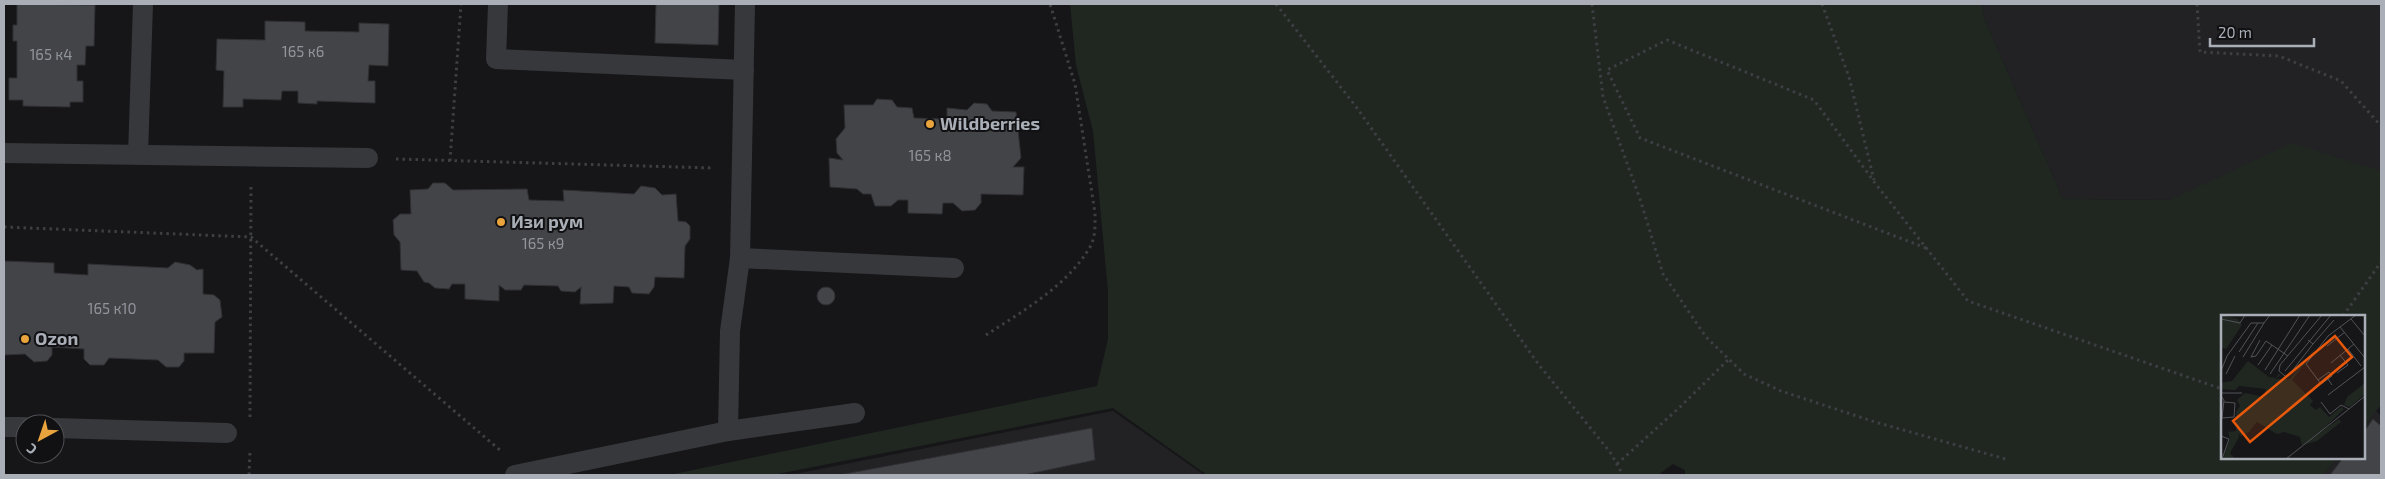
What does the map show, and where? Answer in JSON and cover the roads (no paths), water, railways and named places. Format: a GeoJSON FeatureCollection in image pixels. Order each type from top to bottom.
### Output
{"type":"FeatureCollection","features":[{"type":"Feature","properties":{"kind":"lane"},"geometry":{"type":"LineString","coordinates":[[138,155],[143,4]]}},
{"type":"Feature","properties":{"kind":"lane"},"geometry":{"type":"LineString","coordinates":[[498,4],[496,59],[744,70]]}},
{"type":"Feature","properties":{"kind":"lane"},"geometry":{"type":"LineString","coordinates":[[728,431],[730,331],[740,258],[745,4]]}},
{"type":"Feature","properties":{"kind":"lane"},"geometry":{"type":"LineString","coordinates":[[4,153],[368,158]]}},
{"type":"Feature","properties":{"kind":"lane"},"geometry":{"type":"LineString","coordinates":[[740,258],[954,268]]}},
{"type":"Feature","properties":{"kind":"lane"},"geometry":{"type":"LineString","coordinates":[[521,474],[728,431],[855,414]]}},
{"type":"Feature","properties":{"kind":"lane"},"geometry":{"type":"LineString","coordinates":[[65,428],[227,433]]}},
{"type":"Feature","properties":{"kind":"place","name":"Wildberries"},"geometry":{"type":"Point","coordinates":[930,124]}},
{"type":"Feature","properties":{"kind":"place","name":"Изи рум"},"geometry":{"type":"Point","coordinates":[501,222]}},
{"type":"Feature","properties":{"kind":"place","name":"Ozon"},"geometry":{"type":"Point","coordinates":[25,339]}}]}
